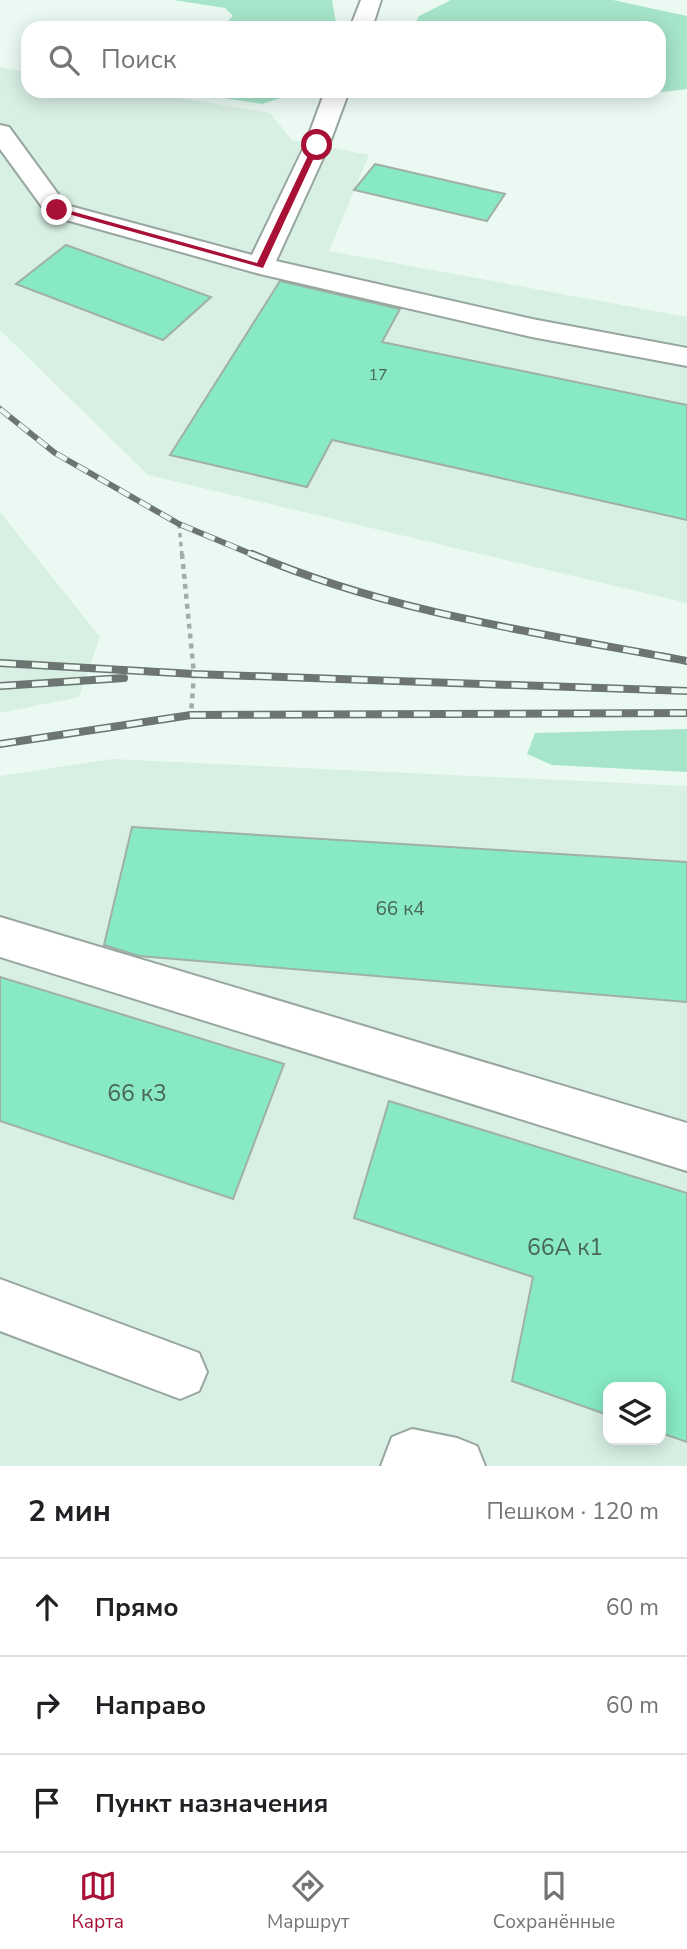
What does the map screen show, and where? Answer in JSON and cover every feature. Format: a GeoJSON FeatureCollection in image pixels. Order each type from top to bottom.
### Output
{"type":"FeatureCollection","features":[{"type":"Feature","properties":{"kind":"lane"},"geometry":{"type":"LineString","coordinates":[[363,21],[371,0]]}},
{"type":"Feature","properties":{"kind":"lane"},"geometry":{"type":"LineString","coordinates":[[260,266],[317,145],[334,98]]}},
{"type":"Feature","properties":{"kind":"lane"},"geometry":{"type":"LineString","coordinates":[[0,132],[57,210],[260,266],[533,328],[687,357]]}},
{"type":"Feature","properties":{"kind":"lane"},"geometry":{"type":"LineString","coordinates":[[0,937],[687,1147]]}},
{"type":"Feature","properties":{"kind":"lane"},"geometry":{"type":"LineString","coordinates":[[0,1305],[180,1372]]}},
{"type":"Feature","properties":{"kind":"lane"},"geometry":{"type":"LineString","coordinates":[[409,1466],[412,1457],[457,1466]]}},
{"type":"Feature","properties":{"kind":"path"},"geometry":{"type":"LineString","coordinates":[[179,524],[194,674],[191,715]]}},
{"type":"Feature","properties":{"kind":"shaded area"},"geometry":{"type":"Polygon","coordinates":[[[0,67],[21,71],[21,98],[181,98],[270,113],[292,140],[369,155],[329,251],[687,317],[687,603],[148,475],[0,330],[0,67]]]}},
{"type":"Feature","properties":{"kind":"shaded area"},"geometry":{"type":"Polygon","coordinates":[[[0,512],[100,637],[79,697],[0,713],[0,512]]]}},
{"type":"Feature","properties":{"kind":"shaded area"},"geometry":{"type":"Polygon","coordinates":[[[112,759],[687,786],[687,1466],[0,1466],[0,776],[112,759]]]}},
{"type":"Feature","properties":{"kind":"green space"},"geometry":{"type":"Polygon","coordinates":[[[173,0],[332,0],[336,21],[228,21],[233,16],[225,8],[173,0]]]}},
{"type":"Feature","properties":{"kind":"green space"},"geometry":{"type":"Polygon","coordinates":[[[451,0],[613,0],[687,16],[687,89],[666,92],[666,21],[416,21],[419,16],[451,0]]]}},
{"type":"Feature","properties":{"kind":"green space"},"geometry":{"type":"Polygon","coordinates":[[[224,98],[280,98],[262,104],[224,98]]]}},
{"type":"Feature","properties":{"kind":"green space"},"geometry":{"type":"Polygon","coordinates":[[[687,729],[687,772],[552,765],[527,754],[535,733],[687,729]]]}},
{"type":"Feature","properties":{"kind":"building"},"geometry":{"type":"Polygon","coordinates":[[[375,164],[505,194],[487,221],[354,190],[375,164]]]}},
{"type":"Feature","properties":{"kind":"building"},"geometry":{"type":"Polygon","coordinates":[[[66,245],[211,297],[163,340],[16,284],[66,245]]]}},
{"type":"Feature","properties":{"kind":"building"},"geometry":{"type":"Polygon","coordinates":[[[280,281],[400,309],[382,342],[687,405],[687,520],[332,440],[307,487],[170,455],[280,281]]]}},
{"type":"Feature","properties":{"kind":"building"},"geometry":{"type":"Polygon","coordinates":[[[132,827],[687,862],[687,1002],[139,956],[104,945],[132,827]]]}},
{"type":"Feature","properties":{"kind":"building"},"geometry":{"type":"Polygon","coordinates":[[[0,977],[284,1064],[233,1199],[0,1121],[0,977]]]}},
{"type":"Feature","properties":{"kind":"building"},"geometry":{"type":"Polygon","coordinates":[[[389,1101],[687,1193],[687,1442],[666,1435],[666,1382],[603,1382],[603,1413],[512,1381],[533,1277],[354,1218],[389,1101]]]}},
{"type":"Feature","properties":{"kind":"railway"},"geometry":{"type":"LineString","coordinates":[[0,409],[55,453],[179,524],[256,556]]}},
{"type":"Feature","properties":{"kind":"railway"},"geometry":{"type":"LineString","coordinates":[[252,554],[358,592],[412,606],[466,619],[687,661]]}},
{"type":"Feature","properties":{"kind":"railway"},"geometry":{"type":"LineString","coordinates":[[0,663],[194,674],[687,691]]}},
{"type":"Feature","properties":{"kind":"railway"},"geometry":{"type":"LineString","coordinates":[[0,686],[124,678]]}},
{"type":"Feature","properties":{"kind":"railway"},"geometry":{"type":"LineString","coordinates":[[0,744],[191,715],[687,713]]}},
{"type":"Feature","properties":{"kind":"route"},"geometry":{"type":"LineString","coordinates":[[57,210],[260,266],[317,145]]}}]}
